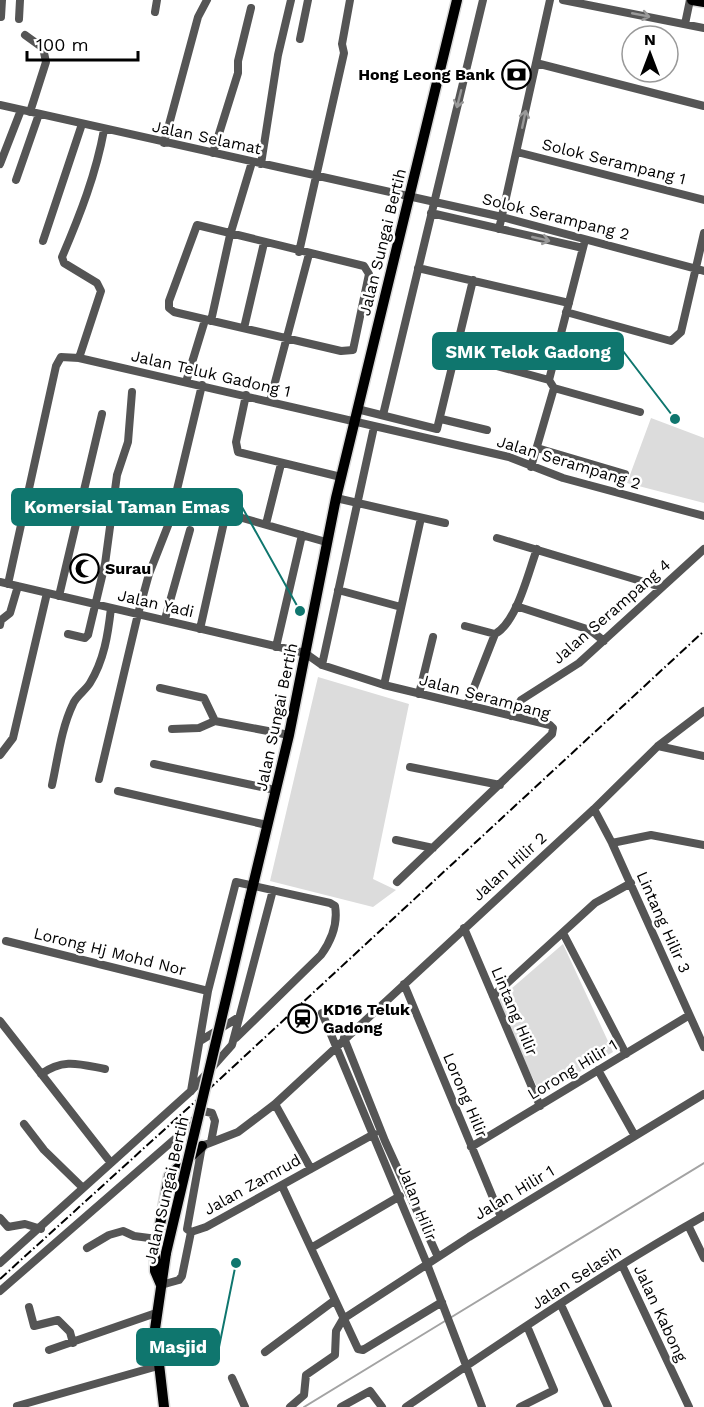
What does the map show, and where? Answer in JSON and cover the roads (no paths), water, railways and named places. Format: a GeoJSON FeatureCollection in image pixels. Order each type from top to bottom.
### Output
{"type":"FeatureCollection","features":[{"type":"Feature","properties":{"kind":"main road"},"geometry":{"type":"LineString","coordinates":[[691,0],[704,3]]}},
{"type":"Feature","properties":{"kind":"main road","name":"Jalan Sungai Bertih"},"geometry":{"type":"LineString","coordinates":[[164,1407],[158,1366],[156,1313],[166,1253],[276,790],[340,477],[457,1]]}},
{"type":"Feature","properties":{"kind":"main road"},"geometry":{"type":"LineString","coordinates":[[161,1285],[155,1264],[169,1176],[207,1144]]}},
{"type":"Feature","properties":{"kind":"street"},"geometry":{"type":"LineString","coordinates":[[1,17],[2,0]]}},
{"type":"Feature","properties":{"kind":"street"},"geometry":{"type":"LineString","coordinates":[[19,19],[20,0]]}},
{"type":"Feature","properties":{"kind":"street"},"geometry":{"type":"LineString","coordinates":[[155,12],[156,0]]}},
{"type":"Feature","properties":{"kind":"street"},"geometry":{"type":"LineString","coordinates":[[164,144],[198,17],[207,0]]}},
{"type":"Feature","properties":{"kind":"street"},"geometry":{"type":"LineString","coordinates":[[186,382],[208,320],[230,235],[256,163],[291,0]]}},
{"type":"Feature","properties":{"kind":"street"},"geometry":{"type":"LineString","coordinates":[[300,39],[308,0]]}},
{"type":"Feature","properties":{"kind":"street"},"geometry":{"type":"LineString","coordinates":[[298,252],[344,54],[342,44],[350,0]]}},
{"type":"Feature","properties":{"kind":"street"},"geometry":{"type":"LineString","coordinates":[[383,415],[483,0]]}},
{"type":"Feature","properties":{"kind":"street"},"geometry":{"type":"LineString","coordinates":[[500,229],[550,0]]}},
{"type":"Feature","properties":{"kind":"street"},"geometry":{"type":"LineString","coordinates":[[563,0],[704,28]]}},
{"type":"Feature","properties":{"kind":"street"},"geometry":{"type":"LineString","coordinates":[[685,24],[691,0]]}},
{"type":"Feature","properties":{"kind":"street"},"geometry":{"type":"LineString","coordinates":[[213,153],[237,73],[237,61],[251,8]]}},
{"type":"Feature","properties":{"kind":"street"},"geometry":{"type":"LineString","coordinates":[[16,180],[30,112],[46,62],[43,48],[25,35]]}},
{"type":"Feature","properties":{"kind":"street"},"geometry":{"type":"LineString","coordinates":[[536,63],[704,106]]}},
{"type":"Feature","properties":{"kind":"street","name":"Jalan Selamat"},"geometry":{"type":"LineString","coordinates":[[0,105],[164,144],[409,196]]}},
{"type":"Feature","properties":{"kind":"street"},"geometry":{"type":"LineString","coordinates":[[0,164],[30,112]]}},
{"type":"Feature","properties":{"kind":"street"},"geometry":{"type":"LineString","coordinates":[[43,241],[82,124]]}},
{"type":"Feature","properties":{"kind":"street"},"geometry":{"type":"LineString","coordinates":[[79,358],[101,291],[97,283],[64,263],[62,257],[82,210],[98,160],[104,130]]}},
{"type":"Feature","properties":{"kind":"street","name":"Solok Serampang 1"},"geometry":{"type":"LineString","coordinates":[[517,152],[704,200]]}},
{"type":"Feature","properties":{"kind":"street","name":"Solok Serampang 2"},"geometry":{"type":"LineString","coordinates":[[409,196],[585,238],[700,270]]}},
{"type":"Feature","properties":{"kind":"street"},"geometry":{"type":"LineString","coordinates":[[431,213],[582,248]]}},
{"type":"Feature","properties":{"kind":"street"},"geometry":{"type":"LineString","coordinates":[[197,225],[230,235],[364,266],[369,274],[352,350],[346,351],[208,320],[174,312],[169,308],[169,301],[197,225]]}},
{"type":"Feature","properties":{"kind":"street"},"geometry":{"type":"LineString","coordinates":[[418,268],[473,280],[568,307],[671,341],[681,332],[700,270],[704,233]]}},
{"type":"Feature","properties":{"kind":"street"},"geometry":{"type":"LineString","coordinates":[[531,467],[585,238]]}},
{"type":"Feature","properties":{"kind":"street"},"geometry":{"type":"LineString","coordinates":[[244,328],[264,243]]}},
{"type":"Feature","properties":{"kind":"street"},"geometry":{"type":"LineString","coordinates":[[270,402],[309,254]]}},
{"type":"Feature","properties":{"kind":"street"},"geometry":{"type":"LineString","coordinates":[[357,409],[434,429],[441,419],[473,280]]}},
{"type":"Feature","properties":{"kind":"street"},"geometry":{"type":"LineString","coordinates":[[456,355],[640,412]]}},
{"type":"Feature","properties":{"kind":"street","name":"Jalan Teluk Gadong 1"},"geometry":{"type":"LineString","coordinates":[[4,583],[56,366],[61,357],[79,358],[202,385],[354,422]]}},
{"type":"Feature","properties":{"kind":"street"},"geometry":{"type":"LineString","coordinates":[[99,779],[138,614],[149,574],[169,523],[202,385]]}},
{"type":"Feature","properties":{"kind":"street"},"geometry":{"type":"LineString","coordinates":[[68,634],[87,637],[105,564],[117,475],[128,442],[132,393]]}},
{"type":"Feature","properties":{"kind":"street"},"geometry":{"type":"LineString","coordinates":[[246,395],[236,442],[238,452],[340,477]]}},
{"type":"Feature","properties":{"kind":"street"},"geometry":{"type":"LineString","coordinates":[[59,596],[102,414]]}},
{"type":"Feature","properties":{"kind":"street"},"geometry":{"type":"LineString","coordinates":[[441,419],[487,430]]}},
{"type":"Feature","properties":{"kind":"street","name":"Jalan Serampang 2"},"geometry":{"type":"LineString","coordinates":[[354,422],[509,457],[531,467],[704,516]]}},
{"type":"Feature","properties":{"kind":"street"},"geometry":{"type":"LineString","coordinates":[[322,665],[374,427]]}},
{"type":"Feature","properties":{"kind":"street"},"geometry":{"type":"LineString","coordinates":[[537,448],[625,474]]}},
{"type":"Feature","properties":{"kind":"street"},"geometry":{"type":"LineString","coordinates":[[266,524],[281,464]]}},
{"type":"Feature","properties":{"kind":"street"},"geometry":{"type":"LineString","coordinates":[[336,498],[445,523]]}},
{"type":"Feature","properties":{"kind":"street"},"geometry":{"type":"LineString","coordinates":[[200,629],[224,522],[232,515],[326,542]]}},
{"type":"Feature","properties":{"kind":"street"},"geometry":{"type":"LineString","coordinates":[[384,685],[421,518]]}},
{"type":"Feature","properties":{"kind":"street"},"geometry":{"type":"LineString","coordinates":[[165,619],[190,530]]}},
{"type":"Feature","properties":{"kind":"street"},"geometry":{"type":"LineString","coordinates":[[276,647],[302,535]]}},
{"type":"Feature","properties":{"kind":"street"},"geometry":{"type":"LineString","coordinates":[[497,538],[661,587]]}},
{"type":"Feature","properties":{"kind":"street"},"geometry":{"type":"LineString","coordinates":[[467,705],[495,634],[504,628],[516,606],[537,549]]}},
{"type":"Feature","properties":{"kind":"street","name":"Jalan Serampang 4"},"geometry":{"type":"LineString","coordinates":[[511,716],[521,700],[579,663],[704,549]]}},
{"type":"Feature","properties":{"kind":"street","name":"Jalan Yadi"},"geometry":{"type":"LineString","coordinates":[[4,583],[305,653]]}},
{"type":"Feature","properties":{"kind":"street"},"geometry":{"type":"LineString","coordinates":[[0,626],[1,620],[10,613],[18,586]]}},
{"type":"Feature","properties":{"kind":"street"},"geometry":{"type":"LineString","coordinates":[[338,591],[401,607]]}},
{"type":"Feature","properties":{"kind":"street"},"geometry":{"type":"LineString","coordinates":[[0,755],[13,738],[47,593]]}},
{"type":"Feature","properties":{"kind":"street"},"geometry":{"type":"LineString","coordinates":[[516,606],[590,630],[604,641]]}},
{"type":"Feature","properties":{"kind":"street"},"geometry":{"type":"LineString","coordinates":[[52,785],[67,717],[74,701],[85,691],[103,654],[108,638],[111,608]]}},
{"type":"Feature","properties":{"kind":"street"},"geometry":{"type":"LineString","coordinates":[[465,626],[495,634]]}},
{"type":"Feature","properties":{"kind":"street"},"geometry":{"type":"LineString","coordinates":[[419,694],[433,637]]}},
{"type":"Feature","properties":{"kind":"street","name":"Jalan Serampang"},"geometry":{"type":"LineString","coordinates":[[305,653],[322,665],[384,685],[550,725],[553,728],[552,734],[501,785],[397,882]]}},
{"type":"Feature","properties":{"kind":"street"},"geometry":{"type":"LineString","coordinates":[[160,687],[204,698],[214,722]]}},
{"type":"Feature","properties":{"kind":"street","name":"Jalan Hilir 2"},"geometry":{"type":"LineString","coordinates":[[207,1144],[237,1132],[275,1104],[594,809],[658,746],[704,711]]}},
{"type":"Feature","properties":{"kind":"street"},"geometry":{"type":"LineString","coordinates":[[172,729],[199,729],[214,722],[288,735]]}},
{"type":"Feature","properties":{"kind":"street"},"geometry":{"type":"LineString","coordinates":[[658,746],[704,756]]}},
{"type":"Feature","properties":{"kind":"street"},"geometry":{"type":"LineString","coordinates":[[154,764],[276,790]]}},
{"type":"Feature","properties":{"kind":"street"},"geometry":{"type":"LineString","coordinates":[[410,767],[501,785]]}},
{"type":"Feature","properties":{"kind":"street"},"geometry":{"type":"LineString","coordinates":[[118,791],[267,825]]}},
{"type":"Feature","properties":{"kind":"street","name":"Lintang Hilir 3"},"geometry":{"type":"LineString","coordinates":[[594,809],[631,883],[688,1016],[704,1047]]}},
{"type":"Feature","properties":{"kind":"street"},"geometry":{"type":"LineString","coordinates":[[612,843],[651,835],[704,845]]}},
{"type":"Feature","properties":{"kind":"street"},"geometry":{"type":"LineString","coordinates":[[396,840],[433,848]]}},
{"type":"Feature","properties":{"kind":"street"},"geometry":{"type":"LineString","coordinates":[[0,1263],[41,1229],[82,1188],[191,1091],[227,1052],[236,1038],[321,955],[329,943],[336,912],[330,903],[236,882],[208,991],[191,1091]]}},
{"type":"Feature","properties":{"kind":"street"},"geometry":{"type":"LineString","coordinates":[[493,996],[595,903],[631,883]]}},
{"type":"Feature","properties":{"kind":"street"},"geometry":{"type":"LineString","coordinates":[[236,1038],[239,1017],[273,890]]}},
{"type":"Feature","properties":{"kind":"street","name":"Lintang Hilir"},"geometry":{"type":"LineString","coordinates":[[464,928],[540,1106]]}},
{"type":"Feature","properties":{"kind":"street"},"geometry":{"type":"LineString","coordinates":[[563,933],[626,1054]]}},
{"type":"Feature","properties":{"kind":"street","name":"Lorong Hj Mohd Nor"},"geometry":{"type":"LineString","coordinates":[[6,941],[208,991]]}},
{"type":"Feature","properties":{"kind":"street","name":"Lorong Hilir"},"geometry":{"type":"LineString","coordinates":[[404,984],[501,1217]]}},
{"type":"Feature","properties":{"kind":"street","name":"Jalan Hilir"},"geometry":{"type":"LineString","coordinates":[[322,1013],[400,1196],[482,1407]]}},
{"type":"Feature","properties":{"kind":"street","name":"Lorong Hilir 1"},"geometry":{"type":"LineString","coordinates":[[471,1147],[688,1016]]}},
{"type":"Feature","properties":{"kind":"street"},"geometry":{"type":"LineString","coordinates":[[200,1041],[239,1017]]}},
{"type":"Feature","properties":{"kind":"street"},"geometry":{"type":"LineString","coordinates":[[0,1021],[111,1162]]}},
{"type":"Feature","properties":{"kind":"street"},"geometry":{"type":"LineString","coordinates":[[344,1038],[385,1141],[438,1257]]}},
{"type":"Feature","properties":{"kind":"street"},"geometry":{"type":"LineString","coordinates":[[40,1074],[55,1064],[73,1063],[105,1069]]}},
{"type":"Feature","properties":{"kind":"street"},"geometry":{"type":"LineString","coordinates":[[598,1070],[635,1136]]}},
{"type":"Feature","properties":{"kind":"street","name":"Jalan Hilir 1"},"geometry":{"type":"LineString","coordinates":[[343,1319],[427,1263],[704,1094]]}},
{"type":"Feature","properties":{"kind":"street"},"geometry":{"type":"LineString","coordinates":[[275,1104],[311,1169]]}},
{"type":"Feature","properties":{"kind":"street"},"geometry":{"type":"LineString","coordinates":[[0,1291],[176,1138],[203,1111],[212,1113],[214,1121],[207,1144]]}},
{"type":"Feature","properties":{"kind":"street"},"geometry":{"type":"LineString","coordinates":[[24,1124],[44,1150],[82,1188]]}},
{"type":"Feature","properties":{"kind":"street","name":"Jalan Zamrud"},"geometry":{"type":"LineString","coordinates":[[207,1144],[186,1226],[191,1232],[206,1227],[374,1134]]}},
{"type":"Feature","properties":{"kind":"street"},"geometry":{"type":"LineString","coordinates":[[282,1186],[355,1345],[363,1350],[442,1302]]}},
{"type":"Feature","properties":{"kind":"street"},"geometry":{"type":"LineString","coordinates":[[311,1248],[400,1196]]}},
{"type":"Feature","properties":{"kind":"street","name":"Jalan Selasih"},"geometry":{"type":"LineString","coordinates":[[406,1407],[466,1365],[622,1265],[704,1216]]}},
{"type":"Feature","properties":{"kind":"street"},"geometry":{"type":"LineString","coordinates":[[0,1218],[8,1227],[25,1224],[41,1229]]}},
{"type":"Feature","properties":{"kind":"street"},"geometry":{"type":"LineString","coordinates":[[688,1225],[704,1258]]}},
{"type":"Feature","properties":{"kind":"street"},"geometry":{"type":"LineString","coordinates":[[87,1248],[109,1235],[123,1231],[134,1236],[158,1239]]}},
{"type":"Feature","properties":{"kind":"street"},"geometry":{"type":"LineString","coordinates":[[161,1285],[179,1280],[182,1276],[191,1232]]}},
{"type":"Feature","properties":{"kind":"street","name":"Jalan Kabong"},"geometry":{"type":"LineString","coordinates":[[622,1265],[689,1407]]}},
{"type":"Feature","properties":{"kind":"street"},"geometry":{"type":"LineString","coordinates":[[265,1352],[335,1300]]}},
{"type":"Feature","properties":{"kind":"street"},"geometry":{"type":"LineString","coordinates":[[561,1305],[608,1407]]}},
{"type":"Feature","properties":{"kind":"street"},"geometry":{"type":"LineString","coordinates":[[29,1307],[34,1326],[58,1320],[70,1332],[73,1343]]}},
{"type":"Feature","properties":{"kind":"street"},"geometry":{"type":"LineString","coordinates":[[49,1350],[156,1313]]}},
{"type":"Feature","properties":{"kind":"street"},"geometry":{"type":"LineString","coordinates":[[290,1407],[304,1395],[306,1375],[335,1355],[336,1331],[343,1319]]}},
{"type":"Feature","properties":{"kind":"street"},"geometry":{"type":"LineString","coordinates":[[520,1407],[554,1390],[527,1326]]}},
{"type":"Feature","properties":{"kind":"street"},"geometry":{"type":"LineString","coordinates":[[17,1406],[158,1366]]}},
{"type":"Feature","properties":{"kind":"street"},"geometry":{"type":"LineString","coordinates":[[232,1378],[245,1407]]}},
{"type":"Feature","properties":{"kind":"street"},"geometry":{"type":"LineString","coordinates":[[341,1407],[368,1391],[375,1395],[382,1407]]}},
{"type":"Feature","properties":{"kind":"waterway"},"geometry":{"type":"LineString","coordinates":[[450,1318],[704,1163]]}},
{"type":"Feature","properties":{"kind":"waterway"},"geometry":{"type":"LineString","coordinates":[[304,1407],[445,1321]]}},
{"type":"Feature","properties":{"kind":"railway"},"geometry":{"type":"LineString","coordinates":[[0,1279],[220,1079],[704,631]]}},
{"type":"Feature","properties":{"kind":"place","name":"Hong Leong Bank"},"geometry":{"type":"Point","coordinates":[516,74]}},
{"type":"Feature","properties":{"kind":"place","name":"SMK Telok Gadong"},"geometry":{"type":"Point","coordinates":[675,419]}},
{"type":"Feature","properties":{"kind":"place","name":"Surau"},"geometry":{"type":"Point","coordinates":[84,568]}},
{"type":"Feature","properties":{"kind":"place","name":"Komersial Taman Emas"},"geometry":{"type":"Point","coordinates":[300,611]}},
{"type":"Feature","properties":{"kind":"place","name":"KD16 Teluk Gadong"},"geometry":{"type":"Point","coordinates":[302,1018]}},
{"type":"Feature","properties":{"kind":"place","name":"Masjid"},"geometry":{"type":"Point","coordinates":[236,1263]}}]}
